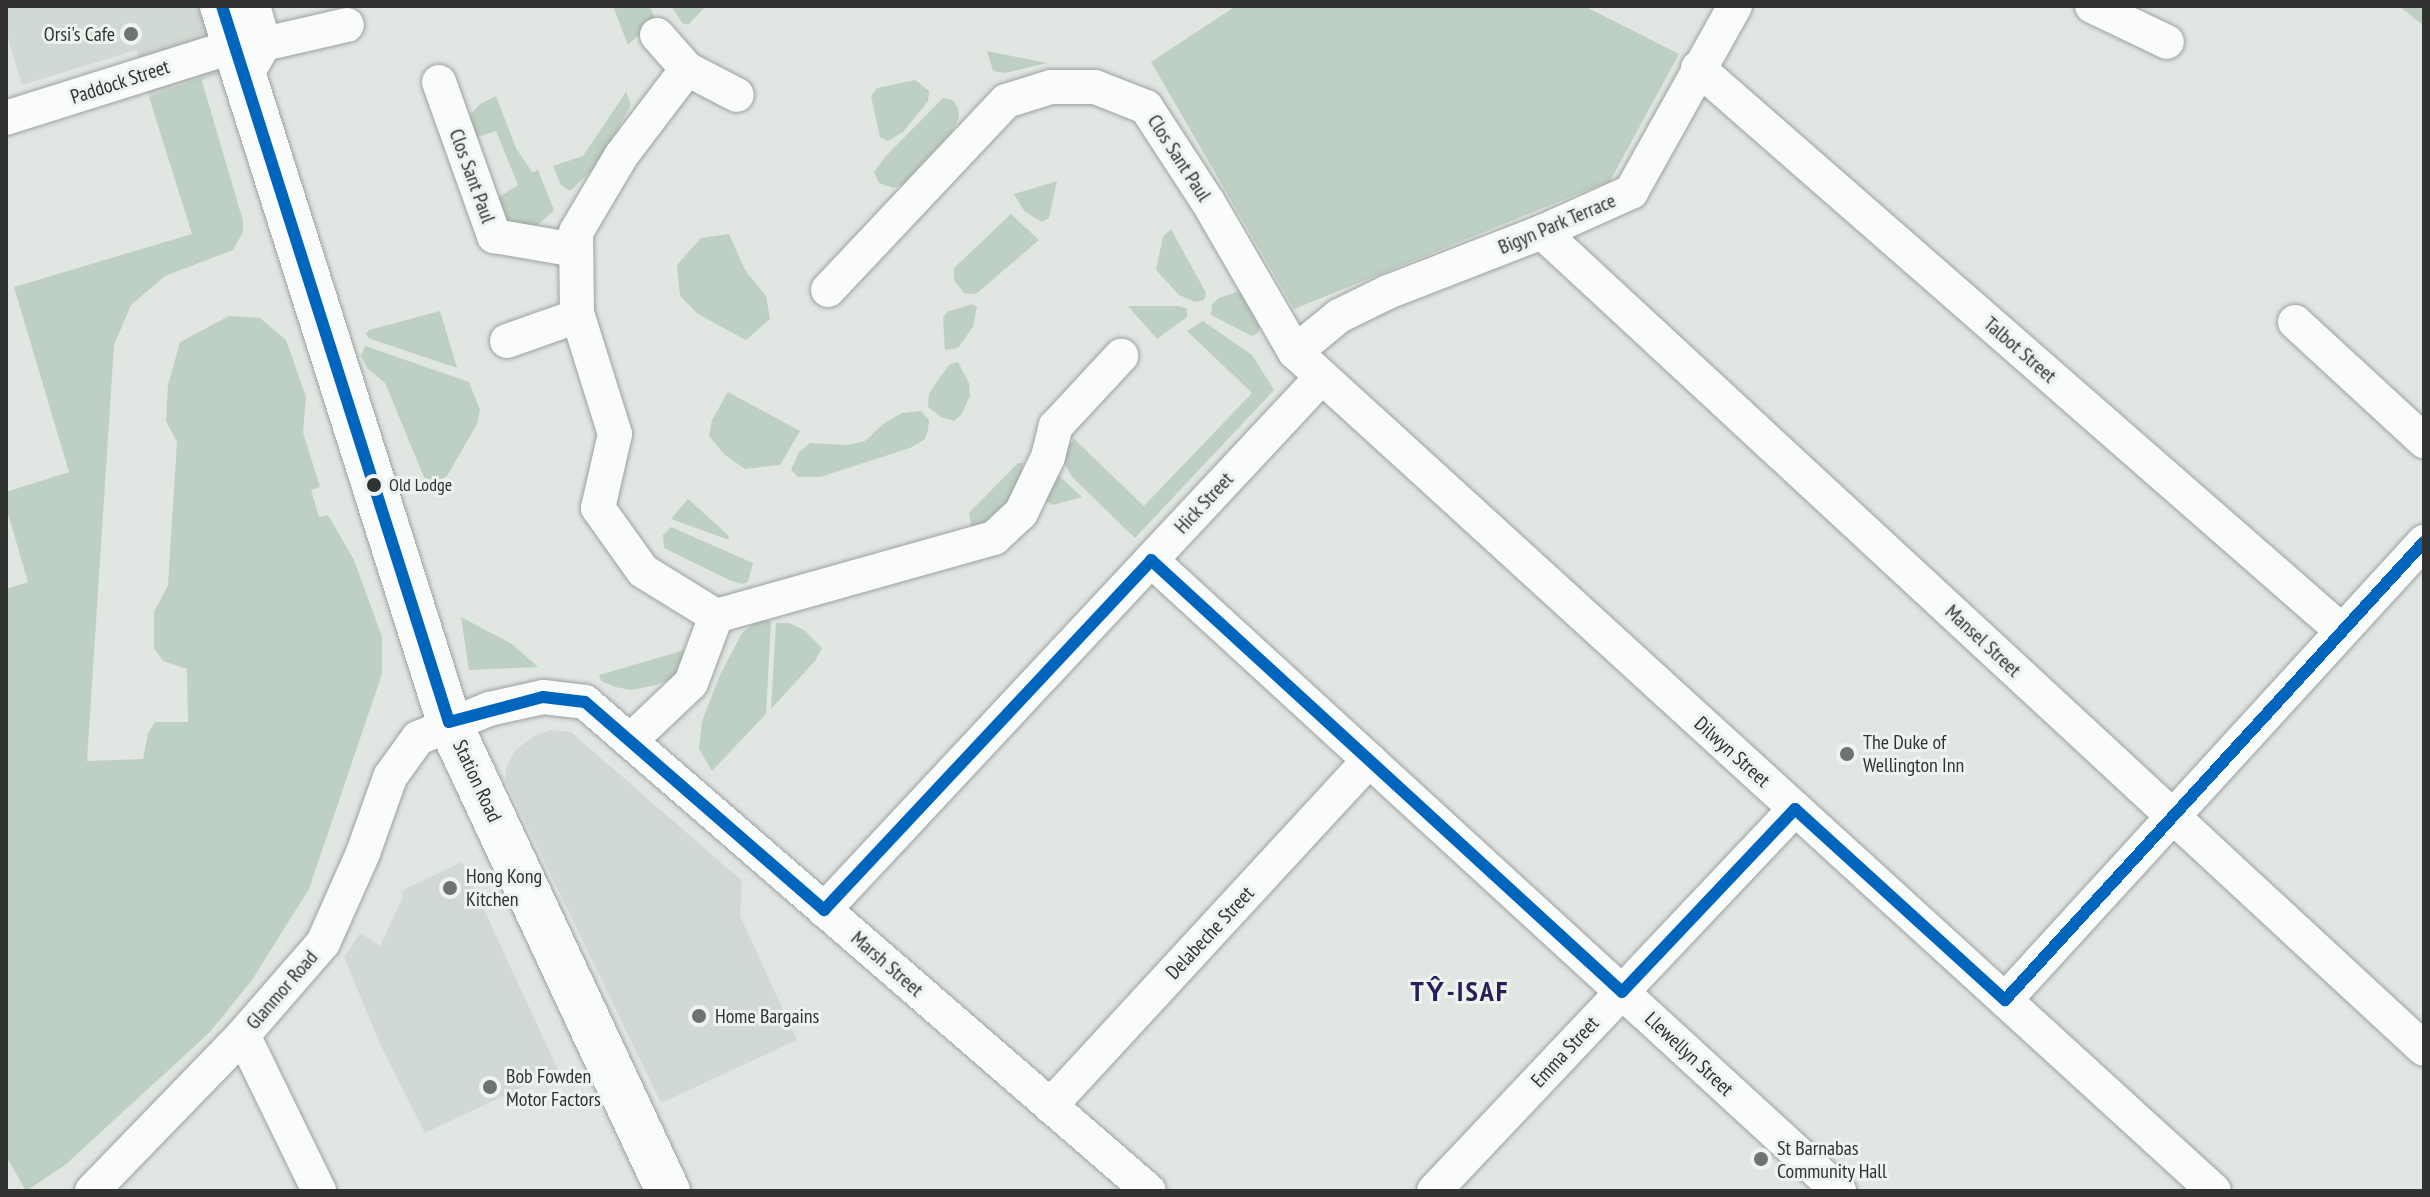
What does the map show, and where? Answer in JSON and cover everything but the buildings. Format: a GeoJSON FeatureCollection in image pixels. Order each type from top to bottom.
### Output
{"type":"FeatureCollection","features":[{"type":"Feature","properties":{"kind":"main road","name":"Station Road"},"geometry":{"type":"LineString","coordinates":[[242,44],[449,722],[668,1191]]}},
{"type":"Feature","properties":{"kind":"street","name":"Station Road"},"geometry":{"type":"LineString","coordinates":[[242,44],[253,6]]}},
{"type":"Feature","properties":{"kind":"street","name":"Bigyn Park Terrace"},"geometry":{"type":"LineString","coordinates":[[1295,352],[1339,316],[1388,292],[1542,232],[1631,192],[1735,6]]}},
{"type":"Feature","properties":{"kind":"street"},"geometry":{"type":"LineString","coordinates":[[2092,6],[2167,42]]}},
{"type":"Feature","properties":{"kind":"street","name":"Paddock Street"},"geometry":{"type":"LineString","coordinates":[[6,118],[242,44],[347,25]]}},
{"type":"Feature","properties":{"kind":"street"},"geometry":{"type":"LineString","coordinates":[[657,35],[687,69],[737,95]]}},
{"type":"Feature","properties":{"kind":"street","name":"Talbot Street"},"geometry":{"type":"LineString","coordinates":[[1698,68],[2342,631]]}},
{"type":"Feature","properties":{"kind":"street"},"geometry":{"type":"LineString","coordinates":[[687,69],[621,156],[576,232],[578,316],[615,434],[598,508],[643,571],[716,616],[994,538],[1021,513],[1048,457],[1056,426],[1121,356]]}},
{"type":"Feature","properties":{"kind":"street","name":"Clos Sant Paul"},"geometry":{"type":"LineString","coordinates":[[439,82],[494,236],[576,250]]}},
{"type":"Feature","properties":{"kind":"street","name":"Clos Sant Paul"},"geometry":{"type":"LineString","coordinates":[[828,290],[1006,101],[1051,87],[1095,87],[1146,107],[1208,202],[1295,352],[1321,378]]}},
{"type":"Feature","properties":{"kind":"street","name":"Mansel Street"},"geometry":{"type":"LineString","coordinates":[[1542,232],[2424,1049]]}},
{"type":"Feature","properties":{"kind":"street"},"geometry":{"type":"LineString","coordinates":[[507,341],[578,316]]}},
{"type":"Feature","properties":{"kind":"street"},"geometry":{"type":"LineString","coordinates":[[2295,322],[2424,441]]}},
{"type":"Feature","properties":{"kind":"street","name":"Hick Street"},"geometry":{"type":"LineString","coordinates":[[824,910],[1321,378]]}},
{"type":"Feature","properties":{"kind":"street","name":"Dilwyn Street"},"geometry":{"type":"LineString","coordinates":[[1321,378],[2214,1191]]}},
{"type":"Feature","properties":{"kind":"street"},"geometry":{"type":"LineString","coordinates":[[2005,1000],[2424,542]]}},
{"type":"Feature","properties":{"kind":"street","name":"Llewellyn Street"},"geometry":{"type":"LineString","coordinates":[[1151,560],[1839,1191]]}},
{"type":"Feature","properties":{"kind":"street"},"geometry":{"type":"LineString","coordinates":[[630,741],[691,683],[716,616]]}},
{"type":"Feature","properties":{"kind":"street","name":"Marsh Street"},"geometry":{"type":"LineString","coordinates":[[449,722],[543,697],[585,702],[1149,1191]]}},
{"type":"Feature","properties":{"kind":"street","name":"Glanmor Road"},"geometry":{"type":"LineString","coordinates":[[92,1191],[243,1035],[323,943],[363,853],[390,777],[418,738],[449,722]]}},
{"type":"Feature","properties":{"kind":"street","name":"Delabeche Street"},"geometry":{"type":"LineString","coordinates":[[1050,1106],[1369,760]]}},
{"type":"Feature","properties":{"kind":"street","name":"Emma Street"},"geometry":{"type":"LineString","coordinates":[[1434,1191],[1795,809]]}},
{"type":"Feature","properties":{"kind":"street"},"geometry":{"type":"LineString","coordinates":[[243,1035],[319,1191]]}},
{"type":"Feature","properties":{"kind":"shaded area"},"geometry":{"type":"Polygon","coordinates":[[[6,6],[243,6],[262,61],[149,97],[137,50],[22,85],[6,31],[6,6]]]}},
{"type":"Feature","properties":{"kind":"shaded area"},"geometry":{"type":"Polygon","coordinates":[[[551,730],[571,732],[742,881],[740,916],[797,1040],[661,1103],[505,780],[507,765],[516,750],[532,737],[551,730]]]}},
{"type":"Feature","properties":{"kind":"shaded area"},"geometry":{"type":"Polygon","coordinates":[[[462,862],[558,1070],[425,1133],[381,1046],[344,957],[360,933],[380,946],[403,897],[401,891],[462,862]]]}},
{"type":"Feature","properties":{"kind":"green space"},"geometry":{"type":"Polygon","coordinates":[[[613,6],[650,6],[655,19],[628,45],[613,6]]]}},
{"type":"Feature","properties":{"kind":"green space"},"geometry":{"type":"Polygon","coordinates":[[[671,6],[706,6],[689,24],[683,24],[671,6]]]}},
{"type":"Feature","properties":{"kind":"green space"},"geometry":{"type":"Polygon","coordinates":[[[1236,6],[1584,6],[1679,54],[1610,181],[1294,309],[1151,62],[1236,6]]]}},
{"type":"Feature","properties":{"kind":"green space"},"geometry":{"type":"Polygon","coordinates":[[[2399,6],[2424,6],[2424,26],[2399,6]]]}},
{"type":"Feature","properties":{"kind":"green space"},"geometry":{"type":"Polygon","coordinates":[[[987,51],[1047,63],[1005,73],[993,71],[987,51]]]}},
{"type":"Feature","properties":{"kind":"green space"},"geometry":{"type":"Polygon","coordinates":[[[201,78],[243,221],[243,232],[233,250],[165,276],[131,305],[114,345],[87,761],[143,759],[148,733],[155,722],[188,722],[187,669],[163,661],[154,648],[154,612],[168,585],[177,442],[166,421],[168,385],[180,342],[229,316],[260,318],[286,340],[306,397],[303,432],[320,487],[311,490],[319,517],[328,515],[354,560],[382,637],[382,674],[309,889],[252,980],[210,1032],[65,1165],[26,1191],[6,1156],[6,589],[28,582],[6,507],[6,492],[69,472],[14,287],[192,234],[149,97],[201,78]]]}},
{"type":"Feature","properties":{"kind":"green space"},"geometry":{"type":"Polygon","coordinates":[[[915,80],[929,91],[928,101],[903,132],[888,141],[880,137],[871,96],[877,88],[915,80]]]}},
{"type":"Feature","properties":{"kind":"green space"},"geometry":{"type":"Polygon","coordinates":[[[626,92],[631,105],[598,164],[570,191],[561,185],[553,166],[583,156],[626,92]]]}},
{"type":"Feature","properties":{"kind":"green space"},"geometry":{"type":"Polygon","coordinates":[[[496,96],[516,148],[532,172],[538,170],[554,210],[538,225],[515,226],[502,217],[494,200],[518,185],[496,131],[470,139],[471,114],[480,104],[496,96]]]}},
{"type":"Feature","properties":{"kind":"green space"},"geometry":{"type":"Polygon","coordinates":[[[943,98],[953,100],[958,108],[959,118],[951,133],[903,184],[893,188],[879,183],[874,172],[885,157],[943,98]]]}},
{"type":"Feature","properties":{"kind":"green space"},"geometry":{"type":"Polygon","coordinates":[[[1057,181],[1049,218],[1042,222],[1024,211],[1014,194],[1057,181]]]}},
{"type":"Feature","properties":{"kind":"green space"},"geometry":{"type":"Polygon","coordinates":[[[1011,214],[1039,240],[976,294],[964,293],[954,280],[954,268],[1011,214]]]}},
{"type":"Feature","properties":{"kind":"green space"},"geometry":{"type":"Polygon","coordinates":[[[1171,229],[1206,293],[1204,300],[1195,302],[1179,295],[1156,270],[1163,237],[1171,229]]]}},
{"type":"Feature","properties":{"kind":"green space"},"geometry":{"type":"Polygon","coordinates":[[[729,234],[745,270],[766,296],[770,319],[746,340],[698,314],[680,296],[677,265],[701,238],[729,234]]]}},
{"type":"Feature","properties":{"kind":"green space"},"geometry":{"type":"Polygon","coordinates":[[[1237,292],[1245,295],[1259,321],[1259,332],[1252,336],[1211,315],[1212,304],[1237,292]]]}},
{"type":"Feature","properties":{"kind":"green space"},"geometry":{"type":"Polygon","coordinates":[[[972,304],[977,307],[973,327],[958,348],[945,350],[943,318],[947,312],[972,304]]]}},
{"type":"Feature","properties":{"kind":"green space"},"geometry":{"type":"Polygon","coordinates":[[[1128,306],[1179,306],[1187,309],[1187,317],[1157,339],[1128,306]]]}},
{"type":"Feature","properties":{"kind":"green space"},"geometry":{"type":"Polygon","coordinates":[[[440,311],[457,368],[368,338],[366,333],[369,330],[440,311]]]}},
{"type":"Feature","properties":{"kind":"green space"},"geometry":{"type":"Polygon","coordinates":[[[1203,321],[1252,355],[1274,390],[1135,538],[1072,477],[1061,457],[1074,439],[1144,506],[1252,393],[1187,331],[1203,321]]]}},
{"type":"Feature","properties":{"kind":"green space"},"geometry":{"type":"Polygon","coordinates":[[[365,346],[469,382],[480,410],[477,424],[447,476],[436,482],[424,477],[385,383],[368,369],[361,356],[365,346]]]}},
{"type":"Feature","properties":{"kind":"green space"},"geometry":{"type":"Polygon","coordinates":[[[958,362],[969,383],[970,396],[961,415],[954,421],[941,417],[928,407],[929,394],[938,380],[950,364],[958,362]]]}},
{"type":"Feature","properties":{"kind":"green space"},"geometry":{"type":"Polygon","coordinates":[[[728,392],[800,431],[780,465],[745,469],[725,455],[709,436],[712,420],[728,392]]]}},
{"type":"Feature","properties":{"kind":"green space"},"geometry":{"type":"Polygon","coordinates":[[[921,411],[929,420],[928,430],[925,439],[910,448],[820,477],[798,477],[791,470],[799,452],[810,443],[847,445],[865,441],[883,424],[902,413],[921,411]]]}},
{"type":"Feature","properties":{"kind":"green space"},"geometry":{"type":"Polygon","coordinates":[[[1018,463],[1023,463],[1020,481],[1006,506],[985,524],[972,529],[969,513],[1018,463]]]}},
{"type":"Feature","properties":{"kind":"green space"},"geometry":{"type":"Polygon","coordinates":[[[1053,470],[1082,497],[1053,505],[1045,501],[1053,470]]]}},
{"type":"Feature","properties":{"kind":"green space"},"geometry":{"type":"Polygon","coordinates":[[[688,499],[728,535],[729,540],[671,519],[688,499]]]}},
{"type":"Feature","properties":{"kind":"green space"},"geometry":{"type":"Polygon","coordinates":[[[671,527],[753,563],[748,582],[742,584],[729,580],[664,548],[663,535],[671,527]]]}},
{"type":"Feature","properties":{"kind":"green space"},"geometry":{"type":"Polygon","coordinates":[[[461,617],[512,644],[538,667],[469,670],[461,617]]]}},
{"type":"Feature","properties":{"kind":"green space"},"geometry":{"type":"Polygon","coordinates":[[[758,620],[771,621],[766,714],[712,771],[699,749],[702,721],[720,675],[742,633],[758,620]]]}},
{"type":"Feature","properties":{"kind":"green space"},"geometry":{"type":"Polygon","coordinates":[[[776,623],[789,623],[804,630],[822,648],[815,661],[771,709],[776,623]]]}},
{"type":"Feature","properties":{"kind":"green space"},"geometry":{"type":"Polygon","coordinates":[[[695,647],[675,677],[656,685],[631,690],[601,681],[599,675],[695,647]]]}},
{"type":"Feature","properties":{"kind":"transit line"},"geometry":{"type":"LineString","coordinates":[[222,6],[449,722],[543,697],[585,702],[824,910],[1151,560],[1622,992],[1795,809],[2005,1000],[2424,542]]}},
{"type":"Feature","properties":{"kind":"place","name":"Orsi's Cafe"},"geometry":{"type":"Point","coordinates":[131,34]}},
{"type":"Feature","properties":{"kind":"place","name":"Old Lodge"},"geometry":{"type":"Point","coordinates":[374,485]}},
{"type":"Feature","properties":{"kind":"place","name":"The Duke of Wellington Inn"},"geometry":{"type":"Point","coordinates":[1847,754]}},
{"type":"Feature","properties":{"kind":"place","name":"Hong Kong Kitchen"},"geometry":{"type":"Point","coordinates":[450,888]}},
{"type":"Feature","properties":{"kind":"place","name":"Home Bargains"},"geometry":{"type":"Point","coordinates":[699,1016]}},
{"type":"Feature","properties":{"kind":"place","name":"Bob Fowden Motor Factors"},"geometry":{"type":"Point","coordinates":[490,1087]}},
{"type":"Feature","properties":{"kind":"place","name":"St Barnabas Community Hall"},"geometry":{"type":"Point","coordinates":[1761,1159]}},
{"type":"Feature","properties":{"kind":"district","name":"TŶ-ISAF"},"geometry":{"type":"Point","coordinates":[1460,991]}}]}
